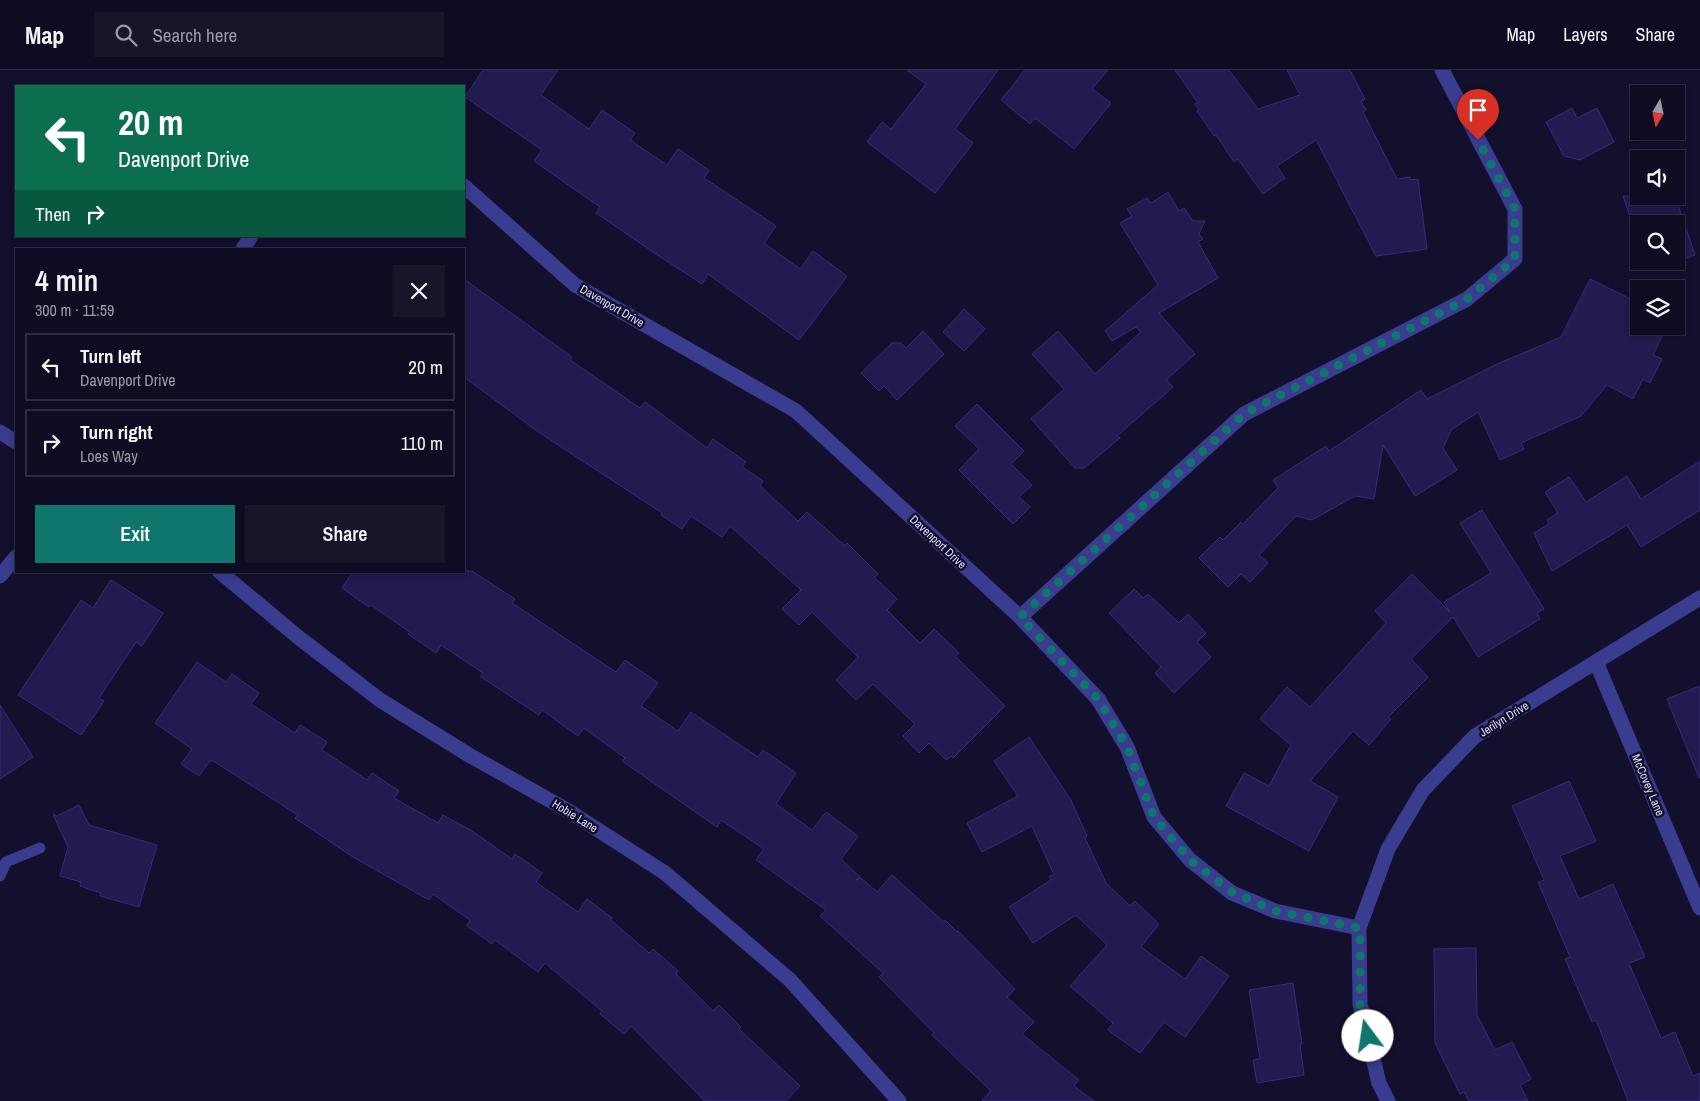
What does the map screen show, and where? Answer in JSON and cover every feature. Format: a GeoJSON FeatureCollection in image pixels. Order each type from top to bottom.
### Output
{"type":"FeatureCollection","features":[{"type":"Feature","properties":{"kind":"street"},"geometry":{"type":"LineString","coordinates":[[1020,617],[1244,414],[1467,299],[1515,259],[1515,209],[1442,70]]}},
{"type":"Feature","properties":{"kind":"street","name":"Davenport Drive"},"geometry":{"type":"LineString","coordinates":[[465,187],[575,285],[796,411],[1020,617],[1098,699],[1127,747],[1154,817],[1190,860],[1232,892],[1275,911],[1360,928]]}},
{"type":"Feature","properties":{"kind":"street"},"geometry":{"type":"LineString","coordinates":[[244,248],[250,237]]}},
{"type":"Feature","properties":{"kind":"street"},"geometry":{"type":"LineString","coordinates":[[0,432],[15,441]]}},
{"type":"Feature","properties":{"kind":"street"},"geometry":{"type":"LineString","coordinates":[[0,576],[15,558]]}},
{"type":"Feature","properties":{"kind":"street","name":"Hobie Lane"},"geometry":{"type":"LineString","coordinates":[[221,573],[298,637],[380,700],[469,755],[567,810],[665,873],[790,980],[899,1101]]}},
{"type":"Feature","properties":{"kind":"street","name":"Jerilyn Drive"},"geometry":{"type":"LineString","coordinates":[[1388,1101],[1380,1083],[1360,1004],[1360,928],[1388,849],[1423,790],[1475,736],[1700,598]]}},
{"type":"Feature","properties":{"kind":"street","name":"McCovey Lane"},"geometry":{"type":"LineString","coordinates":[[1596,662],[1700,908]]}},
{"type":"Feature","properties":{"kind":"lane"},"geometry":{"type":"LineString","coordinates":[[0,876],[6,862],[40,848]]}},
{"type":"Feature","properties":{"kind":"building"},"geometry":{"type":"Polygon","coordinates":[[[483,70],[558,70],[541,95],[589,129],[602,110],[635,133],[630,140],[667,165],[678,149],[709,170],[704,178],[776,226],[764,243],[800,269],[813,251],[847,276],[799,340],[708,274],[702,284],[659,256],[596,213],[600,207],[534,161],[542,150],[465,97],[483,70]]]}},
{"type":"Feature","properties":{"kind":"building"},"geometry":{"type":"Polygon","coordinates":[[[907,70],[998,70],[955,129],[973,143],[935,193],[867,142],[882,122],[891,129],[926,84],[907,70]]]}},
{"type":"Feature","properties":{"kind":"building"},"geometry":{"type":"Polygon","coordinates":[[[1025,70],[1108,70],[1092,89],[1111,103],[1074,149],[1035,118],[1030,124],[1001,100],[1025,70]]]}},
{"type":"Feature","properties":{"kind":"building"},"geometry":{"type":"Polygon","coordinates":[[[1175,70],[1229,70],[1258,109],[1300,95],[1287,70],[1350,70],[1365,99],[1361,101],[1366,110],[1363,112],[1397,179],[1410,177],[1410,180],[1418,179],[1427,249],[1376,256],[1316,140],[1277,166],[1285,178],[1263,194],[1238,159],[1234,162],[1216,135],[1214,136],[1197,111],[1199,110],[1195,104],[1198,103],[1175,70]]]}},
{"type":"Feature","properties":{"kind":"building"},"geometry":{"type":"Polygon","coordinates":[[[1572,108],[1577,118],[1597,108],[1614,142],[1580,160],[1564,156],[1546,122],[1572,108]]]}},
{"type":"Feature","properties":{"kind":"building"},"geometry":{"type":"Polygon","coordinates":[[[1168,192],[1179,211],[1184,208],[1193,221],[1205,221],[1199,234],[1203,239],[1198,242],[1218,278],[1159,313],[1195,354],[1166,380],[1173,387],[1117,436],[1120,438],[1084,468],[1075,468],[1031,419],[1064,389],[1032,354],[1058,331],[1095,374],[1141,332],[1136,327],[1112,341],[1105,331],[1158,285],[1120,223],[1132,216],[1127,209],[1147,198],[1151,203],[1168,192]]]}},
{"type":"Feature","properties":{"kind":"building"},"geometry":{"type":"Polygon","coordinates":[[[1623,196],[1630,196],[1630,205],[1678,205],[1681,215],[1630,215],[1623,196]]]}},
{"type":"Feature","properties":{"kind":"building"},"geometry":{"type":"Polygon","coordinates":[[[1685,226],[1695,255],[1685,258],[1685,226]]]}},
{"type":"Feature","properties":{"kind":"building"},"geometry":{"type":"Polygon","coordinates":[[[1590,279],[1630,299],[1630,335],[1663,335],[1653,355],[1662,359],[1650,383],[1643,379],[1633,399],[1607,385],[1581,416],[1521,443],[1524,449],[1500,460],[1478,412],[1451,430],[1443,448],[1457,470],[1415,496],[1383,445],[1374,499],[1355,496],[1312,520],[1296,516],[1259,555],[1268,563],[1250,582],[1241,574],[1228,587],[1199,558],[1220,537],[1223,540],[1241,522],[1243,524],[1278,488],[1273,480],[1326,446],[1329,451],[1421,390],[1427,399],[1497,364],[1561,337],[1590,279]]]}},
{"type":"Feature","properties":{"kind":"building"},"geometry":{"type":"Polygon","coordinates":[[[465,280],[572,357],[570,360],[640,408],[645,402],[707,448],[713,439],[746,462],[742,467],[763,481],[760,486],[798,521],[807,512],[845,546],[847,543],[878,574],[874,577],[897,599],[887,610],[920,643],[934,629],[959,653],[955,656],[1005,706],[953,758],[951,756],[946,760],[929,743],[919,753],[903,736],[915,724],[873,684],[856,700],[836,680],[858,657],[812,612],[799,625],[782,609],[801,590],[730,526],[722,537],[691,516],[682,529],[661,515],[662,513],[537,431],[465,378],[465,280]]]}},
{"type":"Feature","properties":{"kind":"building"},"geometry":{"type":"Polygon","coordinates":[[[964,309],[985,329],[964,351],[943,332],[964,309]]]}},
{"type":"Feature","properties":{"kind":"building"},"geometry":{"type":"Polygon","coordinates":[[[923,331],[944,354],[897,400],[884,386],[879,391],[861,373],[892,343],[901,343],[906,348],[923,331]]]}},
{"type":"Feature","properties":{"kind":"building"},"geometry":{"type":"Polygon","coordinates":[[[977,404],[1024,451],[1011,464],[1032,485],[1019,497],[1030,507],[1013,524],[959,470],[979,449],[955,426],[977,404]]]}},
{"type":"Feature","properties":{"kind":"building"},"geometry":{"type":"Polygon","coordinates":[[[1700,461],[1700,510],[1641,547],[1627,525],[1552,571],[1534,533],[1549,524],[1547,520],[1558,513],[1545,492],[1569,477],[1586,502],[1627,476],[1641,499],[1700,461]]]}},
{"type":"Feature","properties":{"kind":"building"},"geometry":{"type":"Polygon","coordinates":[[[1482,510],[1544,609],[1537,613],[1540,619],[1478,657],[1453,617],[1411,659],[1428,677],[1388,717],[1391,719],[1369,745],[1353,731],[1310,781],[1338,797],[1309,851],[1226,806],[1244,773],[1269,786],[1291,745],[1260,719],[1287,687],[1310,707],[1386,623],[1375,611],[1412,574],[1450,612],[1444,602],[1491,573],[1460,523],[1482,510]]]}},
{"type":"Feature","properties":{"kind":"building"},"geometry":{"type":"Polygon","coordinates":[[[465,571],[472,571],[515,599],[512,603],[616,672],[625,660],[658,683],[641,706],[678,731],[691,712],[758,757],[763,750],[796,773],[776,804],[812,830],[826,812],[858,836],[841,859],[860,877],[856,880],[861,878],[877,892],[892,875],[944,922],[945,920],[958,931],[1015,989],[1007,997],[1034,1022],[1022,1034],[1079,1080],[1074,1086],[1094,1101],[982,1101],[991,1091],[932,1035],[934,1033],[879,977],[883,973],[820,916],[826,910],[756,860],[764,849],[721,820],[717,827],[622,761],[625,758],[584,728],[578,736],[542,710],[539,715],[481,677],[483,673],[441,645],[436,653],[371,605],[369,607],[342,588],[352,573],[465,573],[465,571]]]}},
{"type":"Feature","properties":{"kind":"building"},"geometry":{"type":"Polygon","coordinates":[[[111,580],[163,613],[142,646],[136,642],[99,698],[104,701],[81,735],[18,695],[81,600],[93,608],[111,580]]]}},
{"type":"Feature","properties":{"kind":"building"},"geometry":{"type":"Polygon","coordinates":[[[1134,589],[1143,598],[1148,594],[1179,623],[1188,614],[1206,633],[1197,642],[1211,657],[1174,693],[1155,673],[1161,667],[1109,613],[1134,589]]]}},
{"type":"Feature","properties":{"kind":"building"},"geometry":{"type":"Polygon","coordinates":[[[197,662],[226,682],[232,674],[259,693],[251,704],[295,733],[300,725],[327,742],[322,750],[367,780],[372,773],[399,791],[394,798],[438,823],[443,815],[472,831],[512,859],[515,854],[542,873],[536,882],[578,912],[587,899],[612,918],[611,920],[649,953],[653,949],[678,971],[676,974],[713,1011],[719,1005],[741,1027],[739,1029],[800,1086],[786,1101],[705,1101],[631,1026],[624,1034],[600,1014],[602,1011],[545,963],[538,972],[495,940],[492,944],[467,926],[470,920],[433,894],[429,900],[353,857],[295,818],[298,815],[213,761],[210,761],[199,776],[181,764],[192,749],[155,723],[197,662]]]}},
{"type":"Feature","properties":{"kind":"building"},"geometry":{"type":"Polygon","coordinates":[[[1700,686],[1700,778],[1699,778],[1667,699],[1700,686]]]}},
{"type":"Feature","properties":{"kind":"building"},"geometry":{"type":"Polygon","coordinates":[[[0,705],[33,757],[0,779],[0,705]]]}},
{"type":"Feature","properties":{"kind":"building"},"geometry":{"type":"Polygon","coordinates":[[[1029,737],[1071,800],[1087,836],[1085,838],[1106,883],[1130,906],[1135,901],[1159,924],[1141,947],[1185,979],[1201,956],[1229,976],[1185,1037],[1164,1022],[1140,1053],[1108,1030],[1113,1023],[1070,986],[1107,945],[1076,915],[1033,943],[1009,907],[1051,880],[1049,876],[1054,875],[1032,826],[982,852],[967,823],[1018,796],[994,761],[1029,737]]]}},
{"type":"Feature","properties":{"kind":"building"},"geometry":{"type":"Polygon","coordinates":[[[1569,781],[1596,841],[1560,856],[1579,899],[1613,884],[1645,957],[1629,963],[1661,1038],[1675,1032],[1693,1076],[1700,1073],[1700,1101],[1628,1101],[1596,1020],[1592,1022],[1565,959],[1570,957],[1538,882],[1544,880],[1512,806],[1569,781]]]}},
{"type":"Feature","properties":{"kind":"building"},"geometry":{"type":"Polygon","coordinates":[[[79,805],[89,825],[157,845],[139,907],[100,896],[101,893],[80,886],[81,882],[60,876],[68,847],[53,814],[57,816],[79,805]]]}},
{"type":"Feature","properties":{"kind":"building"},"geometry":{"type":"Polygon","coordinates":[[[1476,948],[1477,1015],[1495,1050],[1512,1042],[1531,1079],[1520,1085],[1528,1101],[1469,1101],[1464,1092],[1460,1094],[1435,1043],[1434,949],[1476,948]]]}},
{"type":"Feature","properties":{"kind":"building"},"geometry":{"type":"Polygon","coordinates":[[[1293,983],[1302,1044],[1300,1044],[1304,1075],[1257,1083],[1253,1060],[1260,1059],[1249,990],[1293,983]]]}},
{"type":"Feature","properties":{"kind":"route"},"geometry":{"type":"LineString","coordinates":[[1368,1036],[1360,1004],[1360,928],[1275,911],[1232,892],[1190,860],[1154,817],[1127,747],[1098,699],[1020,617],[1244,414],[1467,299],[1515,259],[1515,209],[1478,140]]}}]}
